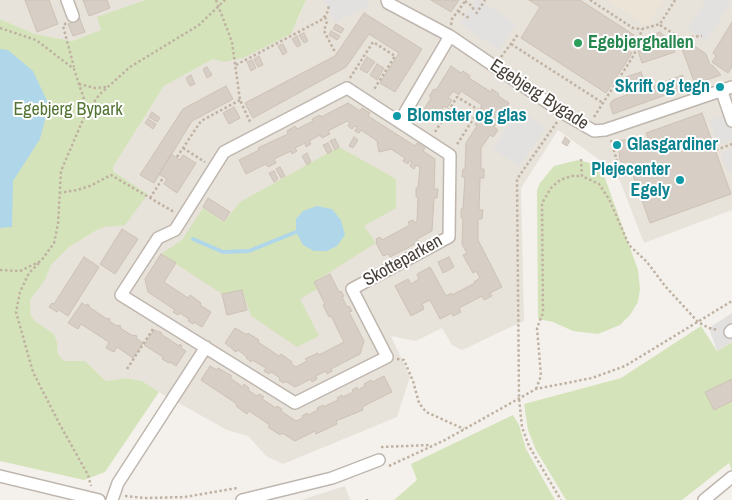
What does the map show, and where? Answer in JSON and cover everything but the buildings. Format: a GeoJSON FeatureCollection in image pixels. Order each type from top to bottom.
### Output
{"type":"FeatureCollection","features":[{"type":"Feature","properties":{"kind":"street"},"geometry":{"type":"LineString","coordinates":[[67,0],[73,16]]}},
{"type":"Feature","properties":{"kind":"street","name":"Egebjerg Bygade"},"geometry":{"type":"LineString","coordinates":[[387,0],[388,3],[450,36],[563,113],[594,131],[608,129],[727,90]]}},
{"type":"Feature","properties":{"kind":"street"},"geometry":{"type":"LineString","coordinates":[[400,121],[450,36]]}},
{"type":"Feature","properties":{"kind":"street"},"geometry":{"type":"LineString","coordinates":[[387,358],[295,403],[120,295],[158,238],[175,230],[224,152],[346,88],[400,121],[450,155]]}},
{"type":"Feature","properties":{"kind":"street"},"geometry":{"type":"LineString","coordinates":[[727,90],[732,121]]}},
{"type":"Feature","properties":{"kind":"street","name":"Skotteparken"},"geometry":{"type":"LineString","coordinates":[[387,358],[352,289],[449,237],[450,155]]}},
{"type":"Feature","properties":{"kind":"street"},"geometry":{"type":"LineString","coordinates":[[112,497],[118,483],[206,347]]}},
{"type":"Feature","properties":{"kind":"street"},"geometry":{"type":"LineString","coordinates":[[242,500],[332,478],[377,454]]}},
{"type":"Feature","properties":{"kind":"street"},"geometry":{"type":"LineString","coordinates":[[0,476],[95,499]]}},
{"type":"Feature","properties":{"kind":"street"},"geometry":{"type":"LineString","coordinates":[[704,500],[732,477]]}},
{"type":"Feature","properties":{"kind":"path"},"geometry":{"type":"LineString","coordinates":[[216,0],[232,42],[240,100],[256,135]]}},
{"type":"Feature","properties":{"kind":"path"},"geometry":{"type":"LineString","coordinates":[[95,499],[88,475],[59,424],[33,372],[16,312],[20,292],[29,273],[41,261],[54,243],[58,224],[62,171],[85,115],[99,95],[130,67],[199,25],[225,0]]}},
{"type":"Feature","properties":{"kind":"path"},"geometry":{"type":"LineString","coordinates":[[450,36],[452,19],[465,1],[472,6],[475,13],[485,0]]}},
{"type":"Feature","properties":{"kind":"path"},"geometry":{"type":"LineString","coordinates":[[590,0],[634,28],[642,29],[660,24],[675,0]]}},
{"type":"Feature","properties":{"kind":"path"},"geometry":{"type":"LineString","coordinates":[[236,65],[323,19],[329,4]]}},
{"type":"Feature","properties":{"kind":"path"},"geometry":{"type":"LineString","coordinates":[[458,11],[469,18]]}},
{"type":"Feature","properties":{"kind":"path"},"geometry":{"type":"LineString","coordinates":[[73,16],[63,26],[85,102],[85,115]]}},
{"type":"Feature","properties":{"kind":"path"},"geometry":{"type":"LineString","coordinates":[[325,16],[327,21],[324,31],[336,52]]}},
{"type":"Feature","properties":{"kind":"path"},"geometry":{"type":"LineString","coordinates":[[660,24],[680,38],[702,36]]}},
{"type":"Feature","properties":{"kind":"path"},"geometry":{"type":"LineString","coordinates":[[0,28],[36,40],[74,69]]}},
{"type":"Feature","properties":{"kind":"path"},"geometry":{"type":"LineString","coordinates":[[587,127],[634,55],[642,29]]}},
{"type":"Feature","properties":{"kind":"path"},"geometry":{"type":"LineString","coordinates":[[494,66],[518,33]]}},
{"type":"Feature","properties":{"kind":"path"},"geometry":{"type":"LineString","coordinates":[[346,88],[349,79],[373,42],[395,56],[367,100]]}},
{"type":"Feature","properties":{"kind":"path"},"geometry":{"type":"LineString","coordinates":[[511,44],[603,103]]}},
{"type":"Feature","properties":{"kind":"path"},"geometry":{"type":"LineString","coordinates":[[79,84],[95,88],[107,87]]}},
{"type":"Feature","properties":{"kind":"path"},"geometry":{"type":"LineString","coordinates":[[429,141],[457,96],[479,110],[450,155]]}},
{"type":"Feature","properties":{"kind":"path"},"geometry":{"type":"LineString","coordinates":[[177,157],[201,121],[240,100]]}},
{"type":"Feature","properties":{"kind":"path"},"geometry":{"type":"LineString","coordinates":[[561,500],[529,446],[522,427],[519,398],[517,179],[563,113]]}},
{"type":"Feature","properties":{"kind":"path"},"geometry":{"type":"LineString","coordinates":[[608,129],[620,172]]}},
{"type":"Feature","properties":{"kind":"path"},"geometry":{"type":"LineString","coordinates":[[716,150],[732,144]]}},
{"type":"Feature","properties":{"kind":"path"},"geometry":{"type":"LineString","coordinates":[[183,148],[214,168]]}},
{"type":"Feature","properties":{"kind":"path"},"geometry":{"type":"LineString","coordinates":[[580,159],[582,176]]}},
{"type":"Feature","properties":{"kind":"path"},"geometry":{"type":"LineString","coordinates":[[59,193],[90,186],[111,175],[183,218]]}},
{"type":"Feature","properties":{"kind":"path"},"geometry":{"type":"LineString","coordinates":[[536,388],[541,376],[537,328],[543,313],[542,203],[551,188],[560,180],[572,176],[582,176],[599,184],[609,199],[629,245],[647,262],[665,286],[698,322],[709,328],[731,331]]}},
{"type":"Feature","properties":{"kind":"path"},"geometry":{"type":"LineString","coordinates":[[150,198],[164,178]]}},
{"type":"Feature","properties":{"kind":"path"},"geometry":{"type":"LineString","coordinates":[[0,270],[20,271],[41,261]]}},
{"type":"Feature","properties":{"kind":"path"},"geometry":{"type":"LineString","coordinates":[[377,454],[386,446],[406,448],[434,445],[536,388],[607,374],[624,366],[732,301]]}},
{"type":"Feature","properties":{"kind":"path"},"geometry":{"type":"LineString","coordinates":[[127,369],[159,319]]}},
{"type":"Feature","properties":{"kind":"path"},"geometry":{"type":"LineString","coordinates":[[387,358],[404,360],[413,381],[419,403],[426,412],[464,429]]}},
{"type":"Feature","properties":{"kind":"path"},"geometry":{"type":"LineString","coordinates":[[112,497],[185,497],[244,487]]}},
{"type":"Feature","properties":{"kind":"shaded area"},"geometry":{"type":"Polygon","coordinates":[[[0,0],[145,0],[98,17],[102,30],[72,41],[35,34],[0,19],[0,0]]]}},
{"type":"Feature","properties":{"kind":"shaded area"},"geometry":{"type":"Polygon","coordinates":[[[306,0],[732,0],[732,210],[644,243],[620,181],[601,161],[558,130],[521,188],[524,321],[462,350],[452,345],[442,328],[416,341],[391,336],[410,377],[397,417],[283,464],[266,456],[248,436],[227,430],[142,381],[126,378],[106,381],[85,361],[64,361],[58,354],[54,334],[31,316],[30,300],[45,280],[51,265],[69,247],[102,227],[148,194],[114,172],[113,167],[164,86],[213,59],[223,62],[297,22],[306,0]]]}},
{"type":"Feature","properties":{"kind":"shaded area"},"geometry":{"type":"Polygon","coordinates":[[[325,0],[366,0],[369,6],[335,22],[325,0]]]}},
{"type":"Feature","properties":{"kind":"shaded area"},"geometry":{"type":"Polygon","coordinates":[[[476,0],[480,0],[516,24],[499,50],[460,24],[476,0]]]}},
{"type":"Feature","properties":{"kind":"shaded area"},"geometry":{"type":"Polygon","coordinates":[[[607,0],[665,0],[648,26],[607,0]]]}},
{"type":"Feature","properties":{"kind":"shaded area"},"geometry":{"type":"Polygon","coordinates":[[[706,0],[732,1],[706,41],[688,29],[706,0]]]}},
{"type":"Feature","properties":{"kind":"shaded area"},"geometry":{"type":"Polygon","coordinates":[[[519,110],[546,128],[519,166],[493,148],[519,110]]]}},
{"type":"Feature","properties":{"kind":"shaded area"},"geometry":{"type":"Polygon","coordinates":[[[731,113],[732,140],[718,145],[710,120],[731,113]]]}},
{"type":"Feature","properties":{"kind":"shaded area"},"geometry":{"type":"Polygon","coordinates":[[[732,149],[732,171],[728,172],[721,153],[732,149]]]}},
{"type":"Feature","properties":{"kind":"shaded area"},"geometry":{"type":"Polygon","coordinates":[[[732,313],[732,342],[717,351],[709,328],[732,313]]]}},
{"type":"Feature","properties":{"kind":"shaded area"},"geometry":{"type":"Polygon","coordinates":[[[345,486],[350,500],[301,500],[345,486]]]}},
{"type":"Feature","properties":{"kind":"green space","name":"Egebjerg Bypark"},"geometry":{"type":"Polygon","coordinates":[[[145,0],[306,0],[291,34],[243,58],[223,62],[213,59],[164,86],[113,167],[114,172],[148,194],[125,225],[105,227],[97,230],[69,247],[51,265],[45,280],[30,300],[31,316],[54,334],[58,354],[64,361],[85,361],[106,381],[126,378],[142,381],[159,392],[105,472],[84,480],[0,461],[0,19],[35,34],[72,41],[101,30],[97,17],[145,0]]]}},
{"type":"Feature","properties":{"kind":"green space"},"geometry":{"type":"Polygon","coordinates":[[[339,147],[396,179],[396,208],[364,226],[376,243],[314,282],[317,289],[300,299],[319,336],[297,347],[251,316],[242,290],[222,294],[161,254],[182,240],[203,208],[224,222],[240,202],[339,147]]]}},
{"type":"Feature","properties":{"kind":"green space"},"geometry":{"type":"Polygon","coordinates":[[[578,160],[590,163],[605,178],[638,270],[640,289],[638,302],[630,315],[620,325],[598,334],[573,331],[553,322],[538,319],[537,190],[540,183],[554,166],[578,160]]]}},
{"type":"Feature","properties":{"kind":"green space"},"geometry":{"type":"Polygon","coordinates":[[[701,326],[717,351],[732,342],[732,471],[729,463],[682,500],[566,500],[536,450],[528,430],[524,404],[621,378],[701,326]]]}},
{"type":"Feature","properties":{"kind":"green space"},"geometry":{"type":"Polygon","coordinates":[[[513,415],[519,425],[526,449],[555,500],[394,500],[417,480],[411,464],[513,415]]]}},
{"type":"Feature","properties":{"kind":"water"},"geometry":{"type":"Polygon","coordinates":[[[0,49],[8,50],[33,71],[49,105],[40,139],[13,181],[12,227],[0,228],[0,49]]]}},
{"type":"Feature","properties":{"kind":"water"},"geometry":{"type":"Polygon","coordinates":[[[317,206],[332,209],[341,220],[345,235],[337,246],[327,251],[314,251],[303,245],[296,232],[296,219],[303,211],[317,206]]]}},
{"type":"Feature","properties":{"kind":"waterway"},"geometry":{"type":"LineString","coordinates":[[193,239],[223,252],[249,251],[296,232]]}},
{"type":"Feature","properties":{"kind":"place","name":"Egebjerghallen"},"geometry":{"type":"Point","coordinates":[578,43]}},
{"type":"Feature","properties":{"kind":"place","name":"Skrift og tegn"},"geometry":{"type":"Point","coordinates":[720,87]}},
{"type":"Feature","properties":{"kind":"place","name":"Blomster og glas"},"geometry":{"type":"Point","coordinates":[397,116]}},
{"type":"Feature","properties":{"kind":"place","name":"Glasgardiner"},"geometry":{"type":"Point","coordinates":[617,145]}},
{"type":"Feature","properties":{"kind":"place","name":"Plejecenter Egely"},"geometry":{"type":"Point","coordinates":[680,180]}}]}
